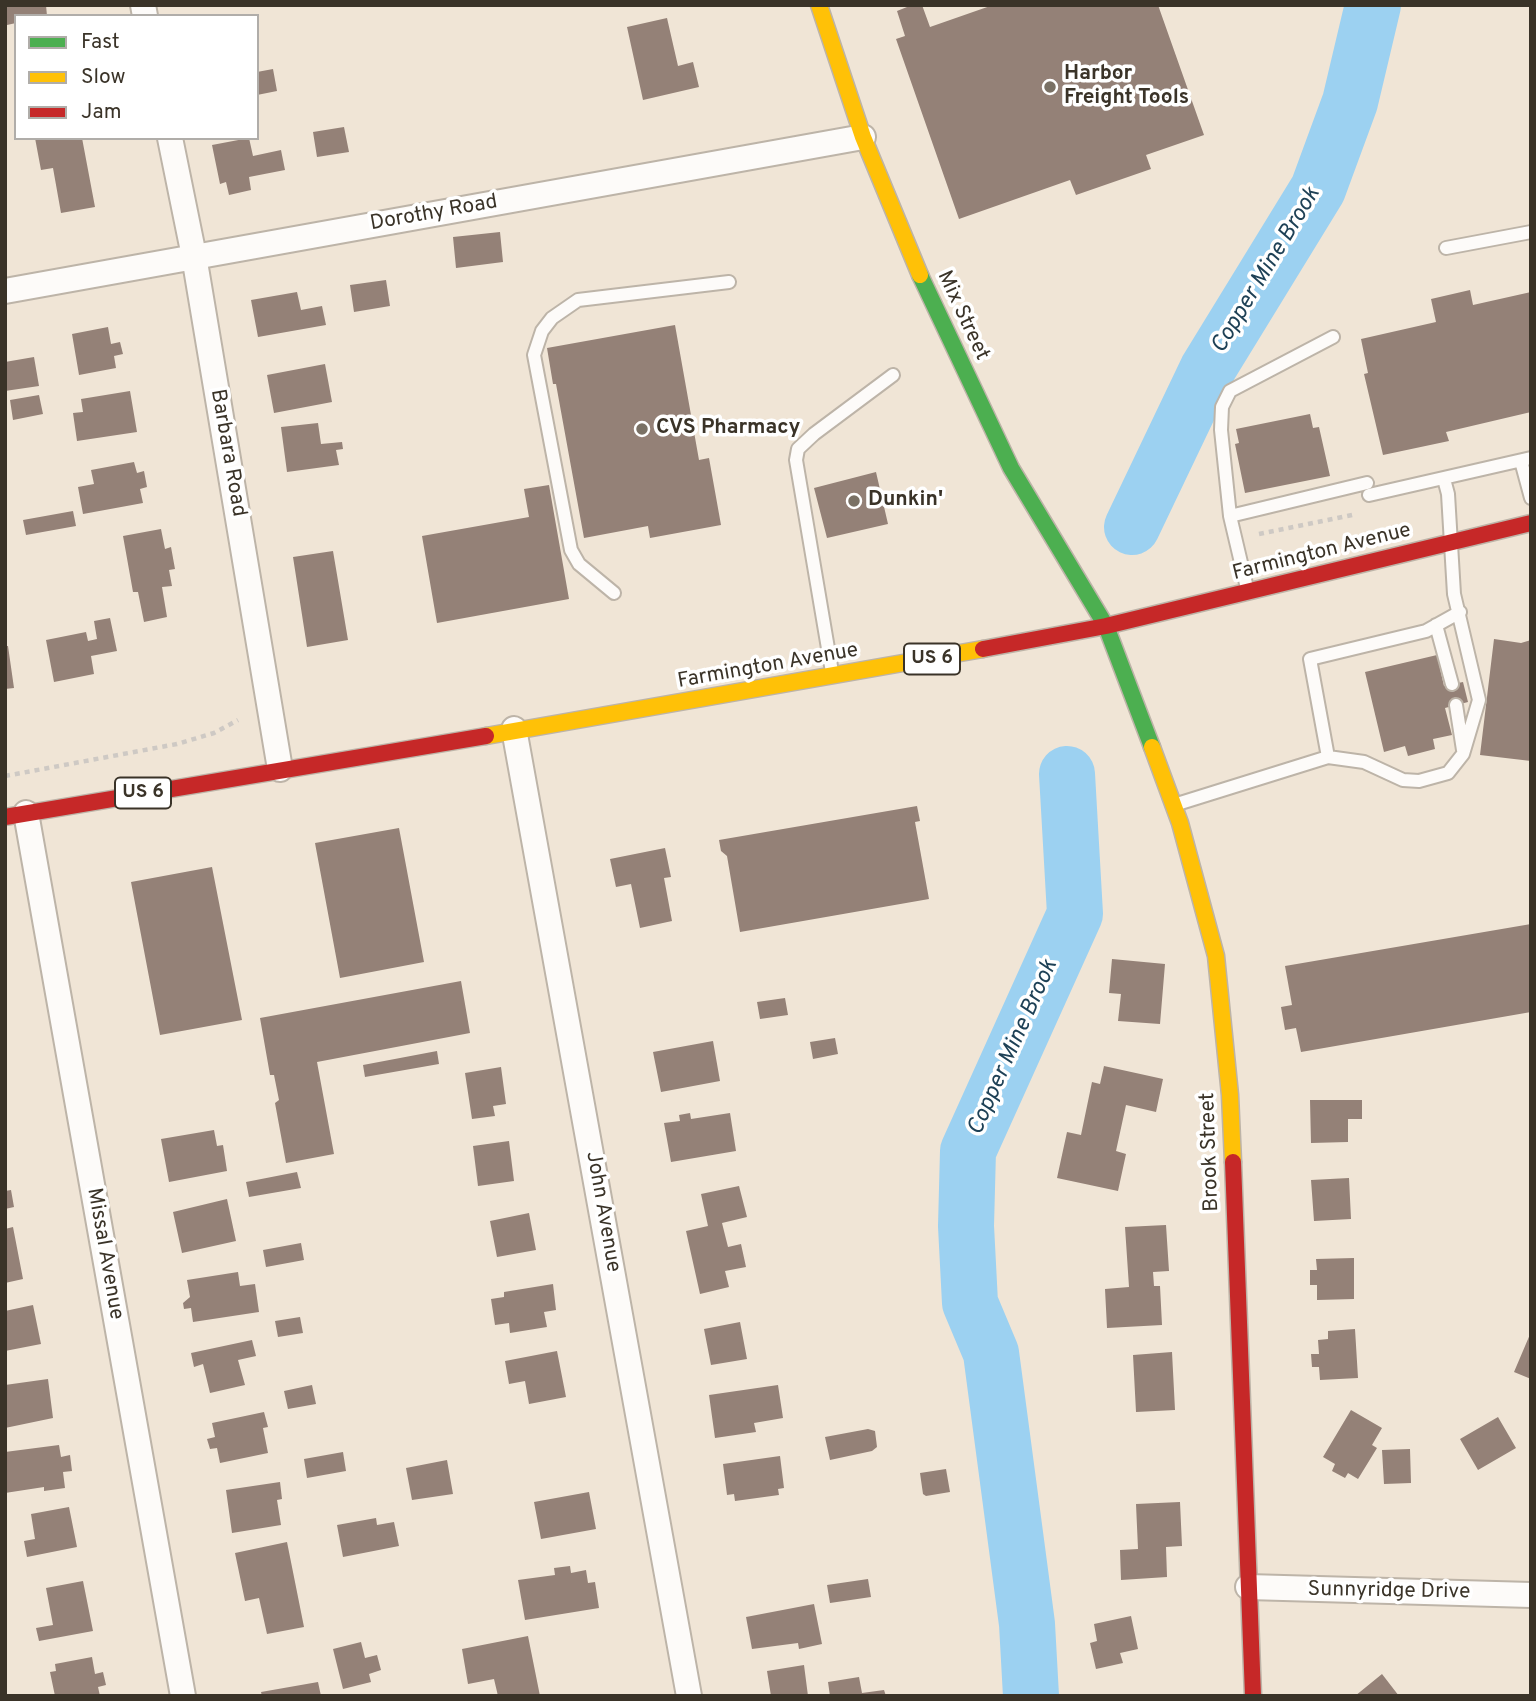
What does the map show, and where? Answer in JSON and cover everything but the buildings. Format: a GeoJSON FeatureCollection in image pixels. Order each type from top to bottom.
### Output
{"type":"FeatureCollection","features":[{"type":"Feature","properties":{"kind":"main road","name":"Mix Street"},"geometry":{"type":"LineString","coordinates":[[820,5],[863,137],[938,319],[1011,468],[1106,626]]}},
{"type":"Feature","properties":{"kind":"main road","name":"Farmington Avenue"},"geometry":{"type":"LineString","coordinates":[[16,815],[514,729],[833,678],[1106,626],[1531,523]]}},
{"type":"Feature","properties":{"kind":"main road","name":"Brook Street"},"geometry":{"type":"LineString","coordinates":[[1106,626],[1174,805],[1216,956],[1230,1095],[1253,1696]]}},
{"type":"Feature","properties":{"kind":"street","name":"Dorothy Road"},"geometry":{"type":"LineString","coordinates":[[5,291],[863,137]]}},
{"type":"Feature","properties":{"kind":"street","name":"Barbara Road"},"geometry":{"type":"LineString","coordinates":[[170,140],[194,256],[280,769]]}},
{"type":"Feature","properties":{"kind":"street","name":"John Avenue"},"geometry":{"type":"LineString","coordinates":[[514,729],[689,1696]]}},
{"type":"Feature","properties":{"kind":"street","name":"Missal Avenue"},"geometry":{"type":"LineString","coordinates":[[16,815],[183,1696]]}},
{"type":"Feature","properties":{"kind":"street","name":"Sunnyridge Drive"},"geometry":{"type":"LineString","coordinates":[[1248,1587],[1531,1595]]}},
{"type":"Feature","properties":{"kind":"lane"},"geometry":{"type":"LineString","coordinates":[[1446,248],[1531,232]]}},
{"type":"Feature","properties":{"kind":"lane"},"geometry":{"type":"LineString","coordinates":[[614,593],[579,564],[571,550],[534,355],[542,331],[552,318],[578,300],[729,282]]}},
{"type":"Feature","properties":{"kind":"lane"},"geometry":{"type":"LineString","coordinates":[[1248,593],[1230,516],[1221,430],[1222,407],[1230,391],[1333,337]]}},
{"type":"Feature","properties":{"kind":"lane"},"geometry":{"type":"LineString","coordinates":[[833,678],[796,460],[798,449],[893,375]]}},
{"type":"Feature","properties":{"kind":"lane"},"geometry":{"type":"LineString","coordinates":[[1230,516],[1368,489],[1444,480],[1526,460],[1531,498]]}},
{"type":"Feature","properties":{"kind":"lane"},"geometry":{"type":"LineString","coordinates":[[1174,805],[1328,757],[1364,762],[1403,780],[1419,781],[1448,773],[1463,754],[1479,700],[1454,594],[1448,494],[1444,480]]}},
{"type":"Feature","properties":{"kind":"lane"},"geometry":{"type":"LineString","coordinates":[[1328,757],[1311,659],[1426,631],[1460,612]]}},
{"type":"Feature","properties":{"kind":"lane"},"geometry":{"type":"LineString","coordinates":[[1436,625],[1452,684]]}},
{"type":"Feature","properties":{"kind":"lane"},"geometry":{"type":"LineString","coordinates":[[1445,659],[1468,649]]}},
{"type":"Feature","properties":{"kind":"lane"},"geometry":{"type":"LineString","coordinates":[[1455,705],[1463,754]]}},
{"type":"Feature","properties":{"kind":"path"},"geometry":{"type":"LineString","coordinates":[[5,776],[177,744],[215,733],[237,720]]}},
{"type":"Feature","properties":{"kind":"waterway","name":"Copper Mine Brook"},"geometry":{"type":"LineString","coordinates":[[1132,527],[1207,370],[1318,189],[1350,102],[1373,5]]}},
{"type":"Feature","properties":{"kind":"waterway","name":"Copper Mine Brook"},"geometry":{"type":"LineString","coordinates":[[1031,1696],[1027,1624],[991,1353],[970,1303],[966,1226],[968,1151],[1075,914],[1067,774]]}},
{"type":"Feature","properties":{"kind":"traffic: fast"},"geometry":{"type":"LineString","coordinates":[[920,275],[1011,468],[1106,626],[1152,747]]}},
{"type":"Feature","properties":{"kind":"traffic: slow"},"geometry":{"type":"LineString","coordinates":[[819,5],[863,137],[920,275]]}},
{"type":"Feature","properties":{"kind":"traffic: slow"},"geometry":{"type":"LineString","coordinates":[[486,736],[983,649]]}},
{"type":"Feature","properties":{"kind":"traffic: slow"},"geometry":{"type":"LineString","coordinates":[[1152,747],[1180,823],[1216,956],[1230,1095],[1233,1162]]}},
{"type":"Feature","properties":{"kind":"traffic: jam"},"geometry":{"type":"LineString","coordinates":[[983,649],[1106,626],[1531,523]]}},
{"type":"Feature","properties":{"kind":"traffic: jam"},"geometry":{"type":"LineString","coordinates":[[5,817],[486,736]]}},
{"type":"Feature","properties":{"kind":"traffic: jam"},"geometry":{"type":"LineString","coordinates":[[1233,1162],[1253,1696]]}},
{"type":"Feature","properties":{"kind":"place","name":"Harbor Freight Tools"},"geometry":{"type":"Point","coordinates":[1050,87]}},
{"type":"Feature","properties":{"kind":"place","name":"CVS Pharmacy"},"geometry":{"type":"Point","coordinates":[642,429]}},
{"type":"Feature","properties":{"kind":"place","name":"Dunkin'"},"geometry":{"type":"Point","coordinates":[854,501]}}]}
